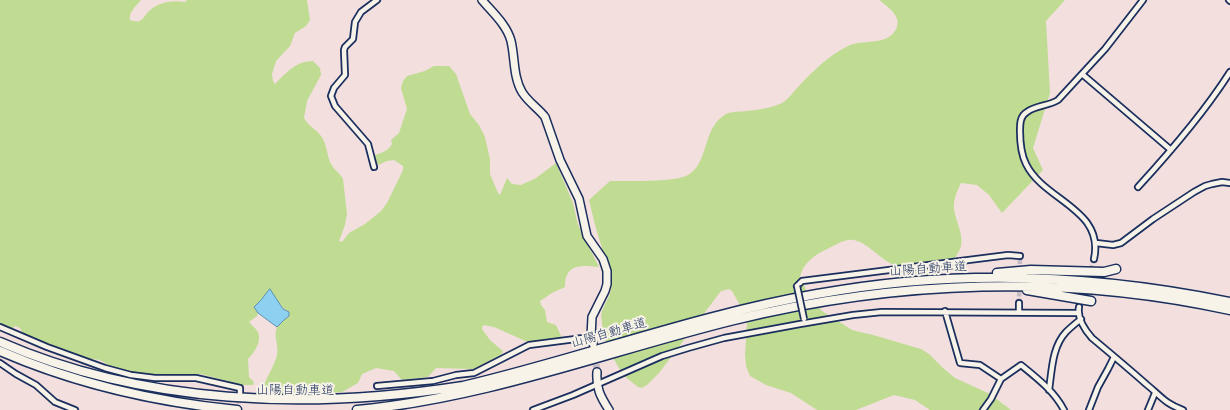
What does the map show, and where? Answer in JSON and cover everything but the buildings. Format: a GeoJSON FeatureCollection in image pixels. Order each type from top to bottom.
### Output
{"type":"FeatureCollection","features":[{"type":"Feature","properties":{"kind":"highway"},"geometry":{"type":"LineString","coordinates":[[914,282],[1031,270],[1104,272],[1116,269]]}},
{"type":"Feature","properties":{"kind":"highway","name":"山陽自動車道"},"geometry":{"type":"LineString","coordinates":[[0,342],[64,367],[100,378],[174,394],[218,400],[284,404],[359,402],[396,398],[460,386],[543,365],[731,312],[776,302],[820,293],[914,282],[998,278],[1070,280],[1147,287],[1193,294],[1230,302]]}},
{"type":"Feature","properties":{"kind":"highway","name":"山陽自動車道"},"geometry":{"type":"LineString","coordinates":[[357,410],[426,401],[514,382],[733,320],[778,310],[893,292],[965,287],[1031,286],[1104,290],[1192,302],[1230,310]]}},
{"type":"Feature","properties":{"kind":"highway"},"geometry":{"type":"LineString","coordinates":[[965,287],[1026,290],[1091,301]]}},
{"type":"Feature","properties":{"kind":"highway"},"geometry":{"type":"LineString","coordinates":[[0,351],[61,375],[128,393],[174,403],[238,410]]}},
{"type":"Feature","properties":{"kind":"street"},"geometry":{"type":"LineString","coordinates":[[374,167],[368,144],[335,106],[331,96],[334,88],[345,75],[344,50],[353,39],[357,19],[361,12],[377,0]]}},
{"type":"Feature","properties":{"kind":"street"},"geometry":{"type":"LineString","coordinates":[[377,386],[401,387],[456,375],[474,373],[530,345],[592,340],[592,317],[607,284],[607,271],[605,264],[587,236],[579,199],[560,160],[547,122],[541,112],[522,93],[518,84],[509,36],[505,28],[482,0]]}},
{"type":"Feature","properties":{"kind":"street"},"geometry":{"type":"LineString","coordinates":[[1094,259],[1096,243],[1088,223],[1079,213],[1042,184],[1033,175],[1026,164],[1020,142],[1021,119],[1026,112],[1052,104],[1058,100],[1105,49],[1143,0]]}},
{"type":"Feature","properties":{"kind":"street"},"geometry":{"type":"LineString","coordinates":[[1138,187],[1198,117],[1230,72]]}},
{"type":"Feature","properties":{"kind":"street"},"geometry":{"type":"LineString","coordinates":[[1082,74],[1171,150]]}},
{"type":"Feature","properties":{"kind":"street"},"geometry":{"type":"LineString","coordinates":[[1096,243],[1113,245],[1122,243],[1153,219],[1194,192],[1212,184],[1222,182],[1230,183]]}},
{"type":"Feature","properties":{"kind":"street"},"geometry":{"type":"LineString","coordinates":[[805,321],[797,286],[802,281],[1008,255],[1020,256]]}},
{"type":"Feature","properties":{"kind":"street"},"geometry":{"type":"LineString","coordinates":[[1019,303],[1019,312]]}},
{"type":"Feature","properties":{"kind":"street"},"geometry":{"type":"LineString","coordinates":[[1080,307],[1078,313],[1089,334],[1148,385],[1155,393],[1169,404],[1183,410]]}},
{"type":"Feature","properties":{"kind":"street"},"geometry":{"type":"LineString","coordinates":[[945,311],[960,363],[980,365],[1002,379]]}},
{"type":"Feature","properties":{"kind":"street"},"geometry":{"type":"LineString","coordinates":[[533,410],[662,356],[724,338],[805,321],[882,312],[945,311],[1078,313]]}},
{"type":"Feature","properties":{"kind":"street"},"geometry":{"type":"LineString","coordinates":[[1049,390],[1055,353],[1059,343],[1066,333],[1081,319]]}},
{"type":"Feature","properties":{"kind":"street"},"geometry":{"type":"LineString","coordinates":[[0,327],[69,355],[130,375],[155,378],[196,378],[240,388],[240,393]]}},
{"type":"Feature","properties":{"kind":"street"},"geometry":{"type":"LineString","coordinates":[[1089,410],[1098,387],[1114,357]]}},
{"type":"Feature","properties":{"kind":"street"},"geometry":{"type":"LineString","coordinates":[[0,363],[36,385],[55,402],[75,410]]}},
{"type":"Feature","properties":{"kind":"street"},"geometry":{"type":"LineString","coordinates":[[983,410],[1002,379],[1021,365],[1059,400],[1064,410]]}},
{"type":"Feature","properties":{"kind":"street"},"geometry":{"type":"LineString","coordinates":[[597,372],[598,391],[609,410]]}},
{"type":"Feature","properties":{"kind":"street"},"geometry":{"type":"LineString","coordinates":[[1148,410],[1155,393]]}},
{"type":"Feature","properties":{"kind":"green space"},"geometry":{"type":"Polygon","coordinates":[[[0,0],[141,0],[130,15],[130,20],[140,21],[153,8],[161,4],[175,1],[307,0],[310,20],[306,26],[295,33],[290,46],[276,61],[272,74],[275,84],[292,68],[301,63],[313,61],[320,68],[321,75],[307,101],[304,118],[323,139],[330,162],[343,179],[347,214],[345,225],[339,241],[342,242],[349,233],[365,224],[381,211],[387,203],[403,170],[403,166],[394,160],[378,165],[375,155],[389,148],[392,144],[391,140],[399,133],[407,109],[401,88],[403,81],[407,76],[425,71],[434,66],[449,66],[456,74],[470,114],[479,125],[485,137],[490,159],[490,174],[498,193],[500,195],[507,178],[512,184],[521,185],[536,178],[556,163],[573,203],[578,225],[599,267],[581,266],[569,271],[566,276],[565,287],[540,301],[545,310],[547,322],[556,325],[562,338],[530,343],[494,327],[483,325],[482,329],[490,340],[503,351],[502,354],[474,369],[436,368],[428,377],[402,380],[394,371],[376,368],[362,374],[358,383],[342,392],[287,396],[262,390],[277,355],[277,327],[289,312],[284,309],[273,295],[261,300],[254,307],[258,313],[257,316],[249,322],[258,332],[259,336],[257,347],[248,359],[249,377],[254,382],[253,385],[241,385],[201,374],[141,375],[108,366],[100,360],[89,360],[24,336],[20,328],[15,326],[11,330],[0,325],[0,0]]]}},
{"type":"Feature","properties":{"kind":"green space"},"geometry":{"type":"Polygon","coordinates":[[[879,0],[1065,0],[1046,21],[1050,93],[1033,148],[1043,170],[1002,213],[989,195],[977,185],[961,183],[954,202],[955,214],[961,237],[960,248],[956,256],[942,271],[927,275],[907,271],[885,260],[864,244],[854,240],[847,240],[823,251],[808,261],[801,272],[800,277],[808,294],[822,311],[852,330],[921,349],[929,354],[955,378],[990,394],[1011,410],[930,410],[915,400],[894,395],[856,410],[817,410],[791,393],[766,385],[750,376],[746,366],[745,354],[747,324],[745,314],[732,291],[729,289],[721,291],[659,373],[647,385],[642,388],[638,387],[623,375],[607,347],[601,315],[610,294],[612,275],[605,258],[589,200],[610,181],[660,180],[686,176],[694,171],[699,164],[713,128],[718,120],[726,114],[751,111],[782,103],[789,98],[804,80],[816,69],[841,50],[854,44],[885,39],[891,36],[895,31],[898,21],[894,13],[879,0]]]}},
{"type":"Feature","properties":{"kind":"water"},"geometry":{"type":"Polygon","coordinates":[[[270,289],[283,309],[289,312],[289,316],[277,327],[258,313],[254,307],[270,289]]]}},
{"type":"Feature","properties":{"kind":"tunnel"},"geometry":{"type":"LineString","coordinates":[[1019,303],[1020,256]]}},
{"type":"Feature","properties":{"kind":"tunnel"},"geometry":{"type":"LineString","coordinates":[[1087,282],[1094,259]]}},
{"type":"Feature","properties":{"kind":"tunnel"},"geometry":{"type":"LineString","coordinates":[[595,354],[597,372]]}},
{"type":"Feature","properties":{"kind":"tunnel"},"geometry":{"type":"LineString","coordinates":[[401,389],[405,410]]}},
{"type":"Feature","properties":{"kind":"tunnel"},"geometry":{"type":"LineString","coordinates":[[238,410],[239,395]]}}]}
